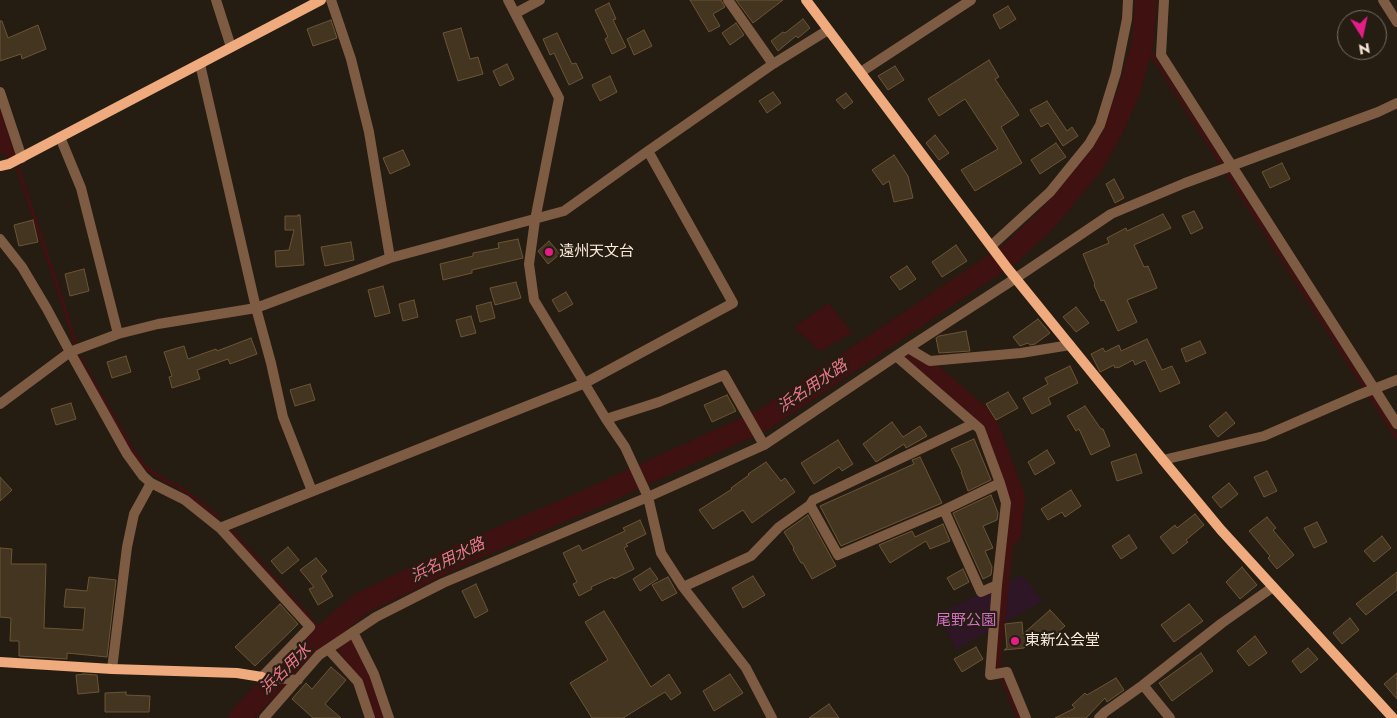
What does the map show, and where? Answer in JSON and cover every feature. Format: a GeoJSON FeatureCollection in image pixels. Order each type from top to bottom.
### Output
{"type":"FeatureCollection","features":[{"type":"Feature","properties":{"kind":"street"},"geometry":{"type":"LineString","coordinates":[[216,0],[231,48]]}},
{"type":"Feature","properties":{"kind":"street"},"geometry":{"type":"LineString","coordinates":[[0,166],[22,158],[321,0]]}},
{"type":"Feature","properties":{"kind":"street"},"geometry":{"type":"LineString","coordinates":[[331,0],[351,59],[369,132],[390,258]]}},
{"type":"Feature","properties":{"kind":"street"},"geometry":{"type":"LineString","coordinates":[[508,0],[559,98],[535,220],[529,264],[534,300],[625,447],[646,494],[661,553],[683,587],[746,668],[772,718]]}},
{"type":"Feature","properties":{"kind":"street"},"geometry":{"type":"LineString","coordinates":[[516,13],[540,0]]}},
{"type":"Feature","properties":{"kind":"street"},"geometry":{"type":"LineString","coordinates":[[728,0],[774,64]]}},
{"type":"Feature","properties":{"kind":"street"},"geometry":{"type":"LineString","coordinates":[[806,0],[1008,269],[1162,460],[1221,530],[1393,718]]}},
{"type":"Feature","properties":{"kind":"street"},"geometry":{"type":"LineString","coordinates":[[861,72],[971,0]]}},
{"type":"Feature","properties":{"kind":"street"},"geometry":{"type":"LineString","coordinates":[[991,246],[1050,192],[1089,144],[1100,125],[1116,73],[1127,19],[1128,0]]}},
{"type":"Feature","properties":{"kind":"street"},"geometry":{"type":"LineString","coordinates":[[1164,0],[1161,55],[1397,424]]}},
{"type":"Feature","properties":{"kind":"street"},"geometry":{"type":"LineString","coordinates":[[1383,0],[1397,22]]}},
{"type":"Feature","properties":{"kind":"street"},"geometry":{"type":"LineString","coordinates":[[0,404],[70,352],[118,334],[158,324],[256,308],[390,258],[564,211],[648,150],[774,64],[828,30]]}},
{"type":"Feature","properties":{"kind":"street"},"geometry":{"type":"LineString","coordinates":[[200,64],[256,308],[272,363],[282,417],[312,491]]}},
{"type":"Feature","properties":{"kind":"street"},"geometry":{"type":"LineString","coordinates":[[0,92],[22,158]]}},
{"type":"Feature","properties":{"kind":"street"},"geometry":{"type":"LineString","coordinates":[[264,718],[319,655],[376,617],[443,583],[646,494],[764,445],[1111,214],[1397,103]]}},
{"type":"Feature","properties":{"kind":"street"},"geometry":{"type":"LineString","coordinates":[[60,137],[81,188],[118,334]]}},
{"type":"Feature","properties":{"kind":"street"},"geometry":{"type":"LineString","coordinates":[[220,528],[585,383],[732,303],[648,150]]}},
{"type":"Feature","properties":{"kind":"street"},"geometry":{"type":"LineString","coordinates":[[0,238],[22,267],[127,454],[143,476],[151,483],[185,500],[220,528],[310,626],[262,676]]}},
{"type":"Feature","properties":{"kind":"street"},"geometry":{"type":"LineString","coordinates":[[908,348],[930,361],[1021,353],[1070,346]]}},
{"type":"Feature","properties":{"kind":"street"},"geometry":{"type":"LineString","coordinates":[[896,356],[980,429],[1000,483],[1006,503],[990,676],[1007,672],[1026,718]]}},
{"type":"Feature","properties":{"kind":"street"},"geometry":{"type":"LineString","coordinates":[[606,419],[659,402],[724,376],[748,414],[764,445]]}},
{"type":"Feature","properties":{"kind":"street"},"geometry":{"type":"LineString","coordinates":[[1162,460],[1264,436],[1359,394],[1397,380]]}},
{"type":"Feature","properties":{"kind":"street"},"geometry":{"type":"LineString","coordinates":[[683,587],[751,556],[779,527],[810,505],[813,500],[973,424]]}},
{"type":"Feature","properties":{"kind":"street"},"geometry":{"type":"LineString","coordinates":[[112,669],[127,547],[134,514],[151,483]]}},
{"type":"Feature","properties":{"kind":"street"},"geometry":{"type":"LineString","coordinates":[[810,505],[838,555],[944,510],[1000,483]]}},
{"type":"Feature","properties":{"kind":"street"},"geometry":{"type":"LineString","coordinates":[[944,510],[981,592],[997,586]]}},
{"type":"Feature","properties":{"kind":"street"},"geometry":{"type":"LineString","coordinates":[[1099,718],[1273,586]]}},
{"type":"Feature","properties":{"kind":"street"},"geometry":{"type":"LineString","coordinates":[[353,632],[374,674],[389,718]]}},
{"type":"Feature","properties":{"kind":"street"},"geometry":{"type":"LineString","coordinates":[[328,649],[358,682],[370,718]]}},
{"type":"Feature","properties":{"kind":"street"},"geometry":{"type":"LineString","coordinates":[[0,662],[112,669],[237,673],[298,680]]}},
{"type":"Feature","properties":{"kind":"street"},"geometry":{"type":"LineString","coordinates":[[1143,685],[1170,718]]}},
{"type":"Feature","properties":{"kind":"green space","name":"尾野公園"},"geometry":{"type":"Polygon","coordinates":[[[1022,575],[1043,601],[956,649],[938,614],[1022,575]]]}},
{"type":"Feature","properties":{"kind":"shaded area"},"geometry":{"type":"Polygon","coordinates":[[[829,303],[852,333],[820,351],[794,327],[829,303]]]}},
{"type":"Feature","properties":{"kind":"shaded area"},"geometry":{"type":"Polygon","coordinates":[[[1008,504],[1018,504],[1001,659],[1002,676],[1021,718],[1017,718],[992,664],[1008,504]]]}},
{"type":"Feature","properties":{"kind":"building"},"geometry":{"type":"Polygon","coordinates":[[[690,0],[721,0],[725,7],[713,14],[720,26],[709,32],[690,0]]]}},
{"type":"Feature","properties":{"kind":"building"},"geometry":{"type":"Polygon","coordinates":[[[736,0],[783,0],[753,23],[736,0]]]}},
{"type":"Feature","properties":{"kind":"building"},"geometry":{"type":"Polygon","coordinates":[[[609,3],[616,19],[613,20],[626,47],[612,54],[605,39],[608,37],[595,10],[609,3]]]}},
{"type":"Feature","properties":{"kind":"building"},"geometry":{"type":"Polygon","coordinates":[[[1008,6],[1016,19],[1000,29],[993,15],[1008,6]]]}},
{"type":"Feature","properties":{"kind":"building"},"geometry":{"type":"Polygon","coordinates":[[[803,19],[810,28],[798,38],[796,36],[778,51],[771,41],[803,19]]]}},
{"type":"Feature","properties":{"kind":"building"},"geometry":{"type":"Polygon","coordinates":[[[331,20],[337,38],[313,46],[307,29],[331,20]]]}},
{"type":"Feature","properties":{"kind":"building"},"geometry":{"type":"Polygon","coordinates":[[[0,21],[2,21],[8,38],[38,25],[46,49],[22,59],[21,54],[0,61],[0,21]]]}},
{"type":"Feature","properties":{"kind":"building"},"geometry":{"type":"Polygon","coordinates":[[[736,23],[744,35],[730,45],[722,33],[736,23]]]}},
{"type":"Feature","properties":{"kind":"building"},"geometry":{"type":"Polygon","coordinates":[[[461,28],[470,59],[478,57],[483,74],[458,81],[443,33],[461,28]]]}},
{"type":"Feature","properties":{"kind":"building"},"geometry":{"type":"Polygon","coordinates":[[[644,30],[652,46],[634,55],[627,39],[644,30]]]}},
{"type":"Feature","properties":{"kind":"building"},"geometry":{"type":"Polygon","coordinates":[[[557,33],[572,64],[576,63],[583,78],[569,85],[554,53],[550,55],[543,39],[557,33]]]}},
{"type":"Feature","properties":{"kind":"building"},"geometry":{"type":"Polygon","coordinates":[[[989,60],[999,77],[995,79],[1019,115],[1001,127],[1022,163],[975,191],[961,170],[998,149],[965,99],[939,116],[928,99],[989,60]]]}},
{"type":"Feature","properties":{"kind":"building"},"geometry":{"type":"Polygon","coordinates":[[[507,64],[514,79],[500,86],[493,71],[507,64]]]}},
{"type":"Feature","properties":{"kind":"building"},"geometry":{"type":"Polygon","coordinates":[[[895,66],[904,80],[888,90],[878,76],[895,66]]]}},
{"type":"Feature","properties":{"kind":"building"},"geometry":{"type":"Polygon","coordinates":[[[610,76],[617,92],[600,101],[592,85],[610,76]]]}},
{"type":"Feature","properties":{"kind":"building"},"geometry":{"type":"Polygon","coordinates":[[[773,92],[781,103],[767,113],[759,101],[773,92]]]}},
{"type":"Feature","properties":{"kind":"building"},"geometry":{"type":"Polygon","coordinates":[[[846,93],[853,102],[844,109],[836,100],[846,93]]]}},
{"type":"Feature","properties":{"kind":"building"},"geometry":{"type":"Polygon","coordinates":[[[1047,101],[1067,131],[1072,127],[1078,136],[1063,146],[1048,123],[1041,127],[1030,110],[1047,101]]]}},
{"type":"Feature","properties":{"kind":"building"},"geometry":{"type":"Polygon","coordinates":[[[935,135],[949,153],[939,160],[926,143],[935,135]]]}},
{"type":"Feature","properties":{"kind":"building"},"geometry":{"type":"Polygon","coordinates":[[[1056,143],[1066,157],[1040,174],[1031,160],[1056,143]]]}},
{"type":"Feature","properties":{"kind":"building"},"geometry":{"type":"Polygon","coordinates":[[[403,150],[410,165],[390,174],[383,158],[403,150]]]}},
{"type":"Feature","properties":{"kind":"building"},"geometry":{"type":"Polygon","coordinates":[[[894,155],[908,176],[913,198],[894,202],[889,181],[883,185],[872,170],[894,155]]]}},
{"type":"Feature","properties":{"kind":"building"},"geometry":{"type":"Polygon","coordinates":[[[1282,163],[1290,179],[1270,188],[1262,172],[1282,163]]]}},
{"type":"Feature","properties":{"kind":"building"},"geometry":{"type":"Polygon","coordinates":[[[1114,179],[1124,198],[1115,203],[1106,184],[1114,179]]]}},
{"type":"Feature","properties":{"kind":"building"},"geometry":{"type":"Polygon","coordinates":[[[1194,211],[1203,228],[1191,234],[1182,216],[1194,211]]]}},
{"type":"Feature","properties":{"kind":"building"},"geometry":{"type":"Polygon","coordinates":[[[1163,214],[1171,228],[1134,245],[1144,267],[1148,266],[1157,288],[1127,300],[1137,322],[1118,331],[1104,300],[1101,301],[1083,254],[1109,243],[1107,238],[1126,228],[1127,231],[1163,214]]]}},
{"type":"Feature","properties":{"kind":"building"},"geometry":{"type":"Polygon","coordinates":[[[300,215],[304,265],[276,267],[275,251],[289,250],[294,230],[285,230],[285,216],[300,215]]]}},
{"type":"Feature","properties":{"kind":"building"},"geometry":{"type":"Polygon","coordinates":[[[33,220],[38,242],[19,246],[14,225],[33,220]]]}},
{"type":"Feature","properties":{"kind":"building"},"geometry":{"type":"Polygon","coordinates":[[[518,239],[523,258],[472,270],[472,273],[443,280],[440,264],[473,256],[473,253],[499,248],[498,243],[518,239]]]}},
{"type":"Feature","properties":{"kind":"building","name":"遠州天文台"},"geometry":{"type":"Polygon","coordinates":[[[549,241],[560,254],[548,264],[538,251],[549,241]]]}},
{"type":"Feature","properties":{"kind":"building"},"geometry":{"type":"Polygon","coordinates":[[[351,242],[354,260],[325,266],[321,247],[351,242]]]}},
{"type":"Feature","properties":{"kind":"building"},"geometry":{"type":"Polygon","coordinates":[[[956,245],[967,261],[942,277],[932,262],[956,245]]]}},
{"type":"Feature","properties":{"kind":"building"},"geometry":{"type":"Polygon","coordinates":[[[907,266],[916,279],[900,290],[890,277],[907,266]]]}},
{"type":"Feature","properties":{"kind":"building"},"geometry":{"type":"Polygon","coordinates":[[[84,269],[89,291],[70,296],[65,274],[84,269]]]}},
{"type":"Feature","properties":{"kind":"building"},"geometry":{"type":"Polygon","coordinates":[[[516,282],[521,298],[495,305],[490,288],[516,282]]]}},
{"type":"Feature","properties":{"kind":"building"},"geometry":{"type":"Polygon","coordinates":[[[383,286],[390,313],[375,317],[368,290],[383,286]]]}},
{"type":"Feature","properties":{"kind":"building"},"geometry":{"type":"Polygon","coordinates":[[[566,292],[573,304],[559,312],[552,300],[566,292]]]}},
{"type":"Feature","properties":{"kind":"building"},"geometry":{"type":"Polygon","coordinates":[[[414,300],[418,317],[403,321],[399,304],[414,300]]]}},
{"type":"Feature","properties":{"kind":"building"},"geometry":{"type":"Polygon","coordinates":[[[491,302],[495,318],[480,322],[476,306],[491,302]]]}},
{"type":"Feature","properties":{"kind":"building"},"geometry":{"type":"Polygon","coordinates":[[[1076,307],[1089,323],[1076,332],[1063,317],[1076,307]]]}},
{"type":"Feature","properties":{"kind":"building"},"geometry":{"type":"Polygon","coordinates":[[[471,316],[476,333],[461,337],[456,320],[471,316]]]}},
{"type":"Feature","properties":{"kind":"building"},"geometry":{"type":"Polygon","coordinates":[[[1038,319],[1050,333],[1035,344],[1030,345],[1028,343],[1020,346],[1013,337],[1038,319]]]}},
{"type":"Feature","properties":{"kind":"building"},"geometry":{"type":"Polygon","coordinates":[[[966,331],[970,351],[939,353],[936,338],[966,331]]]}},
{"type":"Feature","properties":{"kind":"building"},"geometry":{"type":"Polygon","coordinates":[[[251,338],[257,354],[230,364],[228,359],[197,370],[200,379],[172,388],[169,377],[172,376],[164,352],[184,346],[188,359],[216,349],[217,351],[251,338]]]}},
{"type":"Feature","properties":{"kind":"building"},"geometry":{"type":"Polygon","coordinates":[[[1147,339],[1162,370],[1172,366],[1180,383],[1160,392],[1145,360],[1135,365],[1133,360],[1118,368],[1115,368],[1114,365],[1100,372],[1091,354],[1103,348],[1105,352],[1119,345],[1121,351],[1147,339]]]}},
{"type":"Feature","properties":{"kind":"building"},"geometry":{"type":"Polygon","coordinates":[[[1200,341],[1206,353],[1186,362],[1181,349],[1200,341]]]}},
{"type":"Feature","properties":{"kind":"building"},"geometry":{"type":"Polygon","coordinates":[[[126,356],[131,372],[112,378],[107,362],[126,356]]]}},
{"type":"Feature","properties":{"kind":"building"},"geometry":{"type":"Polygon","coordinates":[[[1070,366],[1078,383],[1048,398],[1051,404],[1032,414],[1023,398],[1048,384],[1045,378],[1070,366]]]}},
{"type":"Feature","properties":{"kind":"building"},"geometry":{"type":"Polygon","coordinates":[[[310,384],[315,400],[295,406],[290,390],[310,384]]]}},
{"type":"Feature","properties":{"kind":"building"},"geometry":{"type":"Polygon","coordinates":[[[1008,392],[1018,408],[996,420],[986,404],[1008,392]]]}},
{"type":"Feature","properties":{"kind":"building"},"geometry":{"type":"Polygon","coordinates":[[[727,395],[736,411],[712,422],[704,405],[727,395]]]}},
{"type":"Feature","properties":{"kind":"building"},"geometry":{"type":"Polygon","coordinates":[[[71,403],[76,419],[56,425],[51,409],[71,403]]]}},
{"type":"Feature","properties":{"kind":"building"},"geometry":{"type":"Polygon","coordinates":[[[1085,406],[1101,429],[1103,429],[1110,446],[1091,455],[1079,429],[1076,431],[1067,416],[1085,406]]]}},
{"type":"Feature","properties":{"kind":"building"},"geometry":{"type":"Polygon","coordinates":[[[1226,412],[1235,423],[1218,437],[1209,426],[1226,412]]]}},
{"type":"Feature","properties":{"kind":"building"},"geometry":{"type":"Polygon","coordinates":[[[892,422],[903,437],[920,426],[927,436],[906,448],[904,444],[876,462],[863,444],[892,422]]]}},
{"type":"Feature","properties":{"kind":"building"},"geometry":{"type":"Polygon","coordinates":[[[974,439],[991,480],[968,491],[962,472],[951,449],[974,439]]]}},
{"type":"Feature","properties":{"kind":"building"},"geometry":{"type":"Polygon","coordinates":[[[838,440],[853,464],[842,471],[839,467],[814,484],[801,463],[838,440]]]}},
{"type":"Feature","properties":{"kind":"building"},"geometry":{"type":"Polygon","coordinates":[[[1047,450],[1055,463],[1035,475],[1028,462],[1047,450]]]}},
{"type":"Feature","properties":{"kind":"building"},"geometry":{"type":"Polygon","coordinates":[[[1136,454],[1142,473],[1117,481],[1111,462],[1136,454]]]}},
{"type":"Feature","properties":{"kind":"building"},"geometry":{"type":"Polygon","coordinates":[[[920,457],[942,503],[841,546],[820,506],[914,464],[912,460],[920,457]]]}},
{"type":"Feature","properties":{"kind":"building"},"geometry":{"type":"Polygon","coordinates":[[[766,462],[781,481],[785,478],[795,492],[752,523],[743,510],[713,529],[699,510],[732,489],[748,474],[766,462]]]}},
{"type":"Feature","properties":{"kind":"building"},"geometry":{"type":"Polygon","coordinates":[[[1267,471],[1277,491],[1264,497],[1254,477],[1267,471]]]}},
{"type":"Feature","properties":{"kind":"building"},"geometry":{"type":"Polygon","coordinates":[[[0,477],[12,490],[0,501],[0,477]]]}},
{"type":"Feature","properties":{"kind":"building"},"geometry":{"type":"Polygon","coordinates":[[[1229,483],[1238,494],[1221,508],[1212,497],[1229,483]]]}},
{"type":"Feature","properties":{"kind":"building"},"geometry":{"type":"Polygon","coordinates":[[[1071,490],[1081,506],[1065,517],[1062,512],[1048,520],[1041,509],[1071,490]]]}},
{"type":"Feature","properties":{"kind":"building"},"geometry":{"type":"Polygon","coordinates":[[[991,495],[998,513],[997,520],[983,526],[993,548],[985,551],[992,567],[991,575],[983,579],[953,513],[991,495]]]}},
{"type":"Feature","properties":{"kind":"building"},"geometry":{"type":"Polygon","coordinates":[[[1195,514],[1204,525],[1173,554],[1160,537],[1175,525],[1177,528],[1195,514]]]}},
{"type":"Feature","properties":{"kind":"building"},"geometry":{"type":"Polygon","coordinates":[[[808,515],[836,566],[812,579],[784,532],[808,515]]]}},
{"type":"Feature","properties":{"kind":"building"},"geometry":{"type":"Polygon","coordinates":[[[1267,517],[1276,528],[1273,530],[1294,555],[1277,569],[1268,558],[1270,556],[1249,531],[1267,517]]]}},
{"type":"Feature","properties":{"kind":"building"},"geometry":{"type":"Polygon","coordinates":[[[640,520],[646,534],[626,544],[628,546],[624,548],[634,569],[614,579],[613,577],[591,587],[592,589],[579,596],[573,584],[577,582],[563,553],[579,545],[582,551],[625,531],[623,528],[640,520]]]}},
{"type":"Feature","properties":{"kind":"building"},"geometry":{"type":"Polygon","coordinates":[[[1317,522],[1327,542],[1314,548],[1304,528],[1317,522]]]}},
{"type":"Feature","properties":{"kind":"building"},"geometry":{"type":"Polygon","coordinates":[[[943,524],[950,541],[930,549],[926,541],[890,563],[879,545],[912,531],[915,537],[943,524]]]}},
{"type":"Feature","properties":{"kind":"building"},"geometry":{"type":"Polygon","coordinates":[[[1129,535],[1137,548],[1121,559],[1112,546],[1129,535]]]}},
{"type":"Feature","properties":{"kind":"building"},"geometry":{"type":"Polygon","coordinates":[[[1382,536],[1391,548],[1374,562],[1364,551],[1382,536]]]}},
{"type":"Feature","properties":{"kind":"building"},"geometry":{"type":"Polygon","coordinates":[[[288,547],[299,560],[282,574],[271,561],[288,547]]]}},
{"type":"Feature","properties":{"kind":"building"},"geometry":{"type":"Polygon","coordinates":[[[0,548],[12,549],[11,564],[46,564],[44,628],[83,630],[85,608],[64,607],[66,589],[87,591],[89,577],[116,580],[107,657],[67,653],[67,659],[19,656],[19,641],[10,641],[11,618],[0,617],[0,548]]]}},
{"type":"Feature","properties":{"kind":"building"},"geometry":{"type":"Polygon","coordinates":[[[316,558],[327,571],[321,576],[333,596],[318,605],[309,589],[314,587],[300,570],[316,558]]]}},
{"type":"Feature","properties":{"kind":"building"},"geometry":{"type":"Polygon","coordinates":[[[1242,567],[1257,585],[1240,599],[1226,582],[1242,567]]]}},
{"type":"Feature","properties":{"kind":"building"},"geometry":{"type":"Polygon","coordinates":[[[650,568],[658,579],[640,591],[633,579],[650,568]]]}},
{"type":"Feature","properties":{"kind":"building"},"geometry":{"type":"Polygon","coordinates":[[[963,569],[969,582],[954,590],[947,578],[963,569]]]}},
{"type":"Feature","properties":{"kind":"building"},"geometry":{"type":"Polygon","coordinates":[[[1397,572],[1397,590],[1366,615],[1356,604],[1397,572]]]}},
{"type":"Feature","properties":{"kind":"building"},"geometry":{"type":"Polygon","coordinates":[[[753,576],[765,595],[743,608],[732,588],[753,576]]]}},
{"type":"Feature","properties":{"kind":"building"},"geometry":{"type":"Polygon","coordinates":[[[668,577],[677,593],[662,601],[652,585],[668,577]]]}},
{"type":"Feature","properties":{"kind":"building"},"geometry":{"type":"Polygon","coordinates":[[[476,584],[488,611],[475,618],[462,591],[476,584]]]}},
{"type":"Feature","properties":{"kind":"building"},"geometry":{"type":"Polygon","coordinates":[[[280,604],[298,624],[255,666],[235,647],[280,604]]]}},
{"type":"Feature","properties":{"kind":"building"},"geometry":{"type":"Polygon","coordinates":[[[1189,604],[1203,621],[1174,642],[1161,625],[1189,604]]]}},
{"type":"Feature","properties":{"kind":"building"},"geometry":{"type":"Polygon","coordinates":[[[1050,610],[1065,626],[1044,644],[1037,636],[1024,648],[1004,650],[1007,648],[1005,624],[1022,622],[1023,634],[1050,610]]]}},
{"type":"Feature","properties":{"kind":"building"},"geometry":{"type":"Polygon","coordinates":[[[604,611],[651,687],[669,674],[681,693],[671,700],[665,692],[623,718],[592,718],[570,683],[608,660],[585,622],[604,611]]]}},
{"type":"Feature","properties":{"kind":"building"},"geometry":{"type":"Polygon","coordinates":[[[1350,618],[1359,630],[1342,644],[1333,633],[1350,618]]]}},
{"type":"Feature","properties":{"kind":"building"},"geometry":{"type":"Polygon","coordinates":[[[1255,636],[1267,653],[1249,666],[1237,651],[1255,636]]]}},
{"type":"Feature","properties":{"kind":"building"},"geometry":{"type":"Polygon","coordinates":[[[976,647],[983,659],[962,672],[954,659],[976,647]]]}},
{"type":"Feature","properties":{"kind":"building"},"geometry":{"type":"Polygon","coordinates":[[[1308,648],[1318,659],[1301,673],[1292,661],[1308,648]]]}},
{"type":"Feature","properties":{"kind":"building"},"geometry":{"type":"Polygon","coordinates":[[[1201,653],[1213,671],[1172,701],[1159,683],[1201,653]]]}},
{"type":"Feature","properties":{"kind":"building"},"geometry":{"type":"Polygon","coordinates":[[[331,667],[346,680],[325,704],[341,718],[313,718],[292,699],[306,683],[312,689],[331,667]]]}},
{"type":"Feature","properties":{"kind":"building"},"geometry":{"type":"Polygon","coordinates":[[[1397,673],[1397,699],[1384,684],[1397,673]]]}},
{"type":"Feature","properties":{"kind":"building"},"geometry":{"type":"Polygon","coordinates":[[[730,674],[743,693],[714,711],[703,691],[730,674]]]}},
{"type":"Feature","properties":{"kind":"building"},"geometry":{"type":"Polygon","coordinates":[[[76,675],[97,675],[99,692],[78,694],[76,675]]]}},
{"type":"Feature","properties":{"kind":"building"},"geometry":{"type":"Polygon","coordinates":[[[1116,678],[1124,690],[1107,702],[1105,698],[1086,718],[1055,718],[1075,708],[1072,705],[1085,693],[1087,695],[1116,678]]]}},
{"type":"Feature","properties":{"kind":"building"},"geometry":{"type":"Polygon","coordinates":[[[126,692],[126,695],[150,696],[149,712],[105,712],[105,693],[126,692]]]}},
{"type":"Feature","properties":{"kind":"building"},"geometry":{"type":"Polygon","coordinates":[[[829,704],[839,718],[809,718],[829,704]]]}},
{"type":"Feature","properties":{"kind":"waterway","name":"浜名用水路"},"geometry":{"type":"LineString","coordinates":[[239,718],[301,654],[360,604],[462,554],[588,500],[765,419],[1011,253],[1046,220],[1093,164],[1114,126],[1130,89],[1143,41],[1146,0]]}},
{"type":"Feature","properties":{"kind":"waterway"},"geometry":{"type":"LineString","coordinates":[[1143,41],[1397,438]]}},
{"type":"Feature","properties":{"kind":"waterway"},"geometry":{"type":"LineString","coordinates":[[0,116],[10,146]]}},
{"type":"Feature","properties":{"kind":"waterway"},"geometry":{"type":"LineString","coordinates":[[18,169],[75,342]]}},
{"type":"Feature","properties":{"kind":"waterway"},"geometry":{"type":"LineString","coordinates":[[909,355],[985,420],[1014,497],[1010,534]]}},
{"type":"Feature","properties":{"kind":"waterway"},"geometry":{"type":"LineString","coordinates":[[79,358],[136,456],[149,470],[180,487],[218,517]]}},
{"type":"Feature","properties":{"kind":"waterway"},"geometry":{"type":"LineString","coordinates":[[232,532],[323,635]]}},
{"type":"Feature","properties":{"kind":"waterway"},"geometry":{"type":"LineString","coordinates":[[348,645],[368,675],[381,718]]}},
{"type":"Feature","properties":{"kind":"place","name":"遠州天文台"},"geometry":{"type":"Point","coordinates":[549,252]}},
{"type":"Feature","properties":{"kind":"place","name":"東新公会堂"},"geometry":{"type":"Point","coordinates":[1015,641]}},
{"type":"Feature","properties":{"kind":"water label","name":"浜名用水"},"geometry":{"type":"Point","coordinates":[286,670]}}]}
